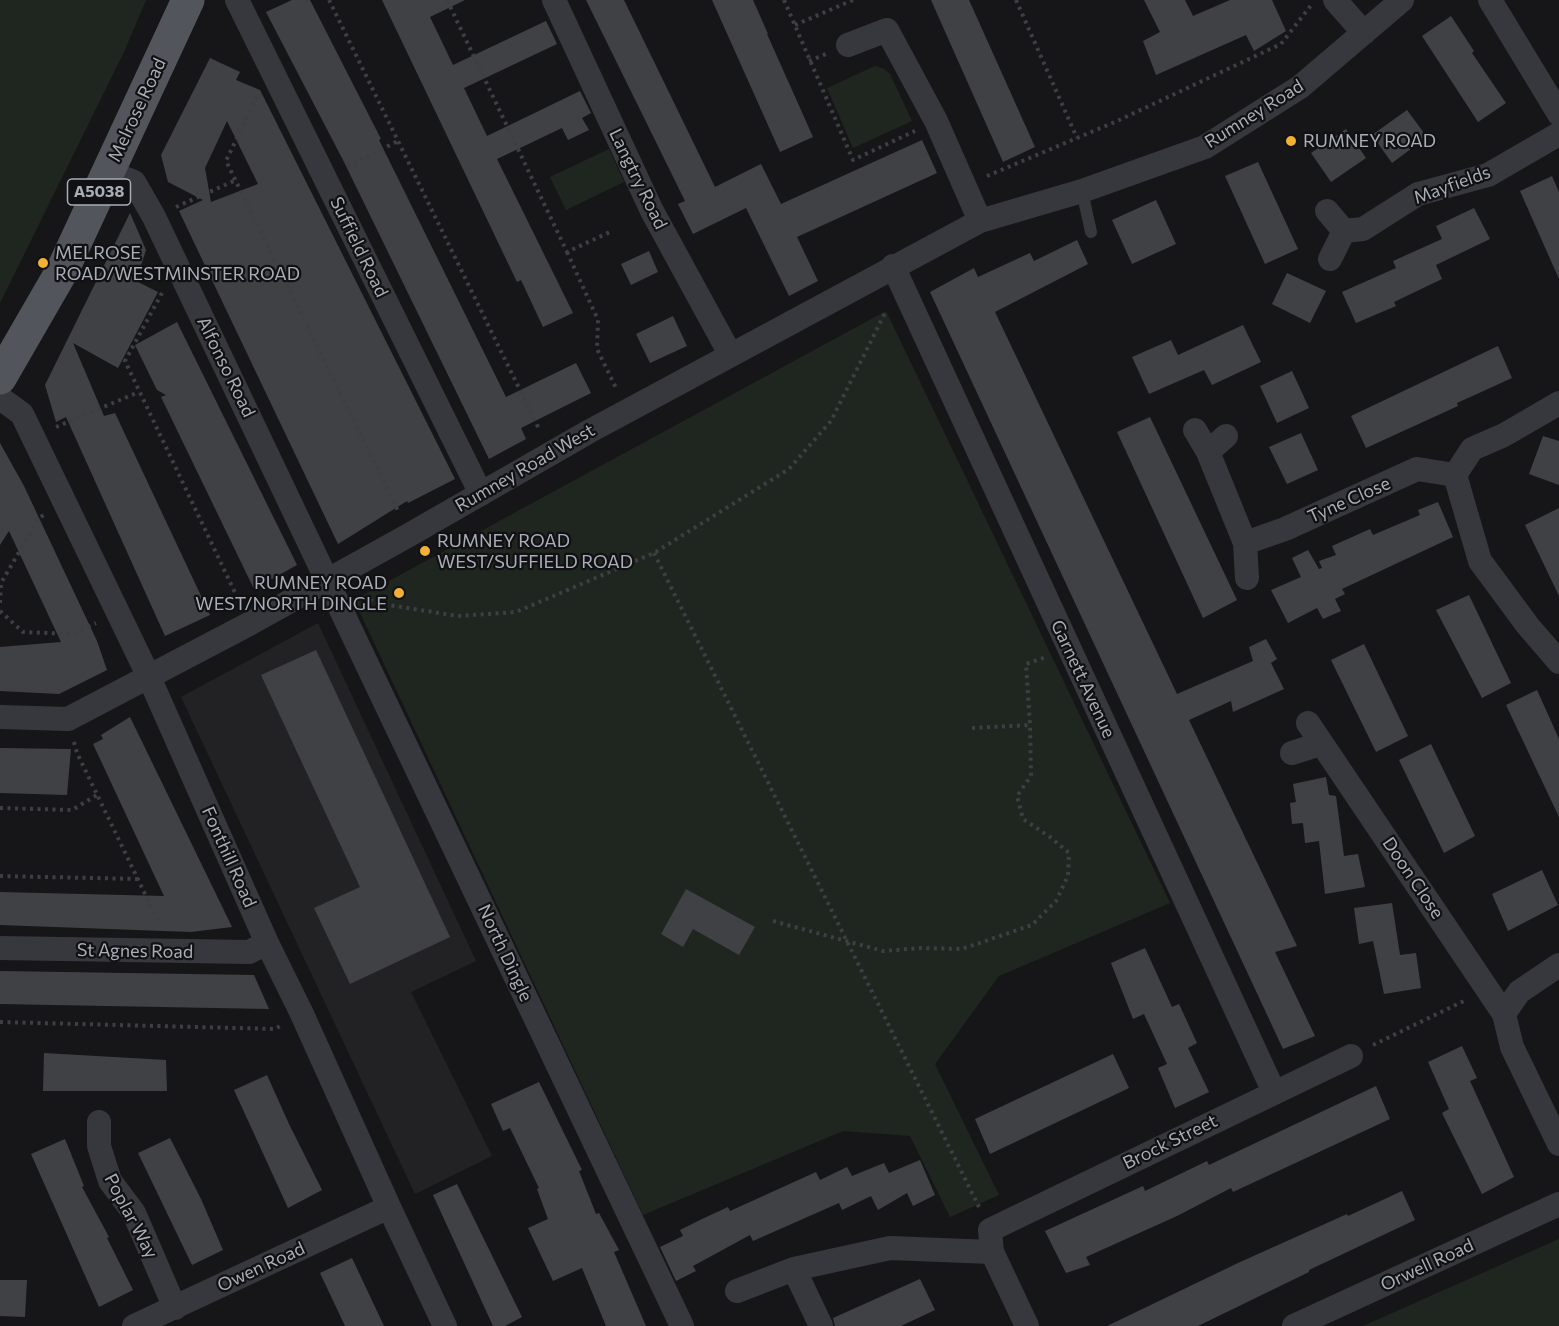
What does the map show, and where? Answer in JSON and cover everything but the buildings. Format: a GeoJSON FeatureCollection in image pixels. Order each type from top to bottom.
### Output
{"type":"FeatureCollection","features":[{"type":"Feature","properties":{"kind":"main road","name":"Melrose Road"},"geometry":{"type":"LineString","coordinates":[[0,378],[63,269],[188,0]]}},
{"type":"Feature","properties":{"kind":"street","name":"Suffield Road"},"geometry":{"type":"LineString","coordinates":[[237,0],[481,494]]}},
{"type":"Feature","properties":{"kind":"street","name":"Langtry Road"},"geometry":{"type":"LineString","coordinates":[[554,0],[652,212],[730,354]]}},
{"type":"Feature","properties":{"kind":"street"},"geometry":{"type":"LineString","coordinates":[[1335,0],[1364,33]]}},
{"type":"Feature","properties":{"kind":"street","name":"Rumney Road"},"geometry":{"type":"LineString","coordinates":[[980,221],[1082,191],[1205,147],[1300,87],[1402,0]]}},
{"type":"Feature","properties":{"kind":"street"},"geometry":{"type":"LineString","coordinates":[[1490,0],[1559,114]]}},
{"type":"Feature","properties":{"kind":"street"},"geometry":{"type":"LineString","coordinates":[[848,45],[887,30],[936,121],[980,221]]}},
{"type":"Feature","properties":{"kind":"street","name":"Mayfields"},"geometry":{"type":"LineString","coordinates":[[1344,231],[1363,229],[1418,194],[1488,175],[1559,134]]}},
{"type":"Feature","properties":{"kind":"street","name":"Alfonso Road"},"geometry":{"type":"LineString","coordinates":[[108,172],[134,182],[154,217],[327,579]]}},
{"type":"Feature","properties":{"kind":"street"},"geometry":{"type":"LineString","coordinates":[[1327,212],[1344,231],[1330,259]]}},
{"type":"Feature","properties":{"kind":"street","name":"Rumney Road West"},"geometry":{"type":"LineString","coordinates":[[0,717],[68,719],[249,624],[730,354],[980,221]]}},
{"type":"Feature","properties":{"kind":"street","name":"Garnett Avenue"},"geometry":{"type":"LineString","coordinates":[[893,266],[1274,1092]]}},
{"type":"Feature","properties":{"kind":"street","name":"Fonthill Road"},"geometry":{"type":"LineString","coordinates":[[0,398],[22,414],[118,612],[267,943],[302,1014],[445,1326]]}},
{"type":"Feature","properties":{"kind":"street"},"geometry":{"type":"LineString","coordinates":[[1559,403],[1504,435],[1472,449],[1455,475],[1480,561],[1528,626],[1559,662]]}},
{"type":"Feature","properties":{"kind":"street"},"geometry":{"type":"LineString","coordinates":[[1195,430],[1208,452],[1245,543],[1247,578]]}},
{"type":"Feature","properties":{"kind":"street"},"geometry":{"type":"LineString","coordinates":[[1208,452],[1226,436]]}},
{"type":"Feature","properties":{"kind":"street","name":"Tyne Close"},"geometry":{"type":"LineString","coordinates":[[1245,543],[1285,529],[1417,470],[1455,475]]}},
{"type":"Feature","properties":{"kind":"street","name":"North Dingle"},"geometry":{"type":"LineString","coordinates":[[327,579],[682,1326]]}},
{"type":"Feature","properties":{"kind":"street","name":"Doon Close"},"geometry":{"type":"LineString","coordinates":[[1308,723],[1504,1014],[1512,1047],[1559,1144]]}},
{"type":"Feature","properties":{"kind":"street"},"geometry":{"type":"LineString","coordinates":[[1292,753],[1320,744]]}},
{"type":"Feature","properties":{"kind":"street","name":"St Agnes Road"},"geometry":{"type":"LineString","coordinates":[[0,948],[249,952],[267,943]]}},
{"type":"Feature","properties":{"kind":"street"},"geometry":{"type":"LineString","coordinates":[[1504,1014],[1520,992],[1559,965]]}},
{"type":"Feature","properties":{"kind":"street","name":"Brock Street"},"geometry":{"type":"LineString","coordinates":[[991,1241],[1274,1092],[1351,1056]]}},
{"type":"Feature","properties":{"kind":"street","name":"Poplar Way"},"geometry":{"type":"LineString","coordinates":[[99,1122],[99,1146],[110,1181],[134,1213],[175,1308]]}},
{"type":"Feature","properties":{"kind":"street","name":"Orwell Road"},"geometry":{"type":"LineString","coordinates":[[1294,1326],[1559,1204]]}},
{"type":"Feature","properties":{"kind":"street","name":"Owen Road"},"geometry":{"type":"LineString","coordinates":[[134,1326],[389,1207]]}},
{"type":"Feature","properties":{"kind":"street"},"geometry":{"type":"LineString","coordinates":[[737,1291],[794,1269],[890,1248],[991,1241],[1027,1326]]}},
{"type":"Feature","properties":{"kind":"street"},"geometry":{"type":"LineString","coordinates":[[794,1269],[821,1326]]}},
{"type":"Feature","properties":{"kind":"lane"},"geometry":{"type":"LineString","coordinates":[[1082,191],[1091,232]]}},
{"type":"Feature","properties":{"kind":"path"},"geometry":{"type":"LineString","coordinates":[[329,0],[551,453]]}},
{"type":"Feature","properties":{"kind":"path"},"geometry":{"type":"LineString","coordinates":[[447,0],[598,320],[597,349],[627,411]]}},
{"type":"Feature","properties":{"kind":"path"},"geometry":{"type":"LineString","coordinates":[[784,0],[853,160],[936,121]]}},
{"type":"Feature","properties":{"kind":"path"},"geometry":{"type":"LineString","coordinates":[[795,25],[853,0]]}},
{"type":"Feature","properties":{"kind":"path"},"geometry":{"type":"LineString","coordinates":[[1017,0],[1077,138]]}},
{"type":"Feature","properties":{"kind":"path"},"geometry":{"type":"LineString","coordinates":[[964,186],[1077,138],[1281,44],[1315,0]]}},
{"type":"Feature","properties":{"kind":"path"},"geometry":{"type":"LineString","coordinates":[[270,67],[226,161],[410,535]]}},
{"type":"Feature","properties":{"kind":"path"},"geometry":{"type":"LineString","coordinates":[[325,178],[398,141]]}},
{"type":"Feature","properties":{"kind":"path"},"geometry":{"type":"LineString","coordinates":[[154,217],[236,180]]}},
{"type":"Feature","properties":{"kind":"path"},"geometry":{"type":"LineString","coordinates":[[567,252],[612,231]]}},
{"type":"Feature","properties":{"kind":"path"},"geometry":{"type":"LineString","coordinates":[[184,279],[165,288],[124,361],[249,624]]}},
{"type":"Feature","properties":{"kind":"path"},"geometry":{"type":"LineString","coordinates":[[327,579],[376,603],[458,616],[516,612],[654,553],[789,469],[831,421],[886,311]]}},
{"type":"Feature","properties":{"kind":"path"},"geometry":{"type":"LineString","coordinates":[[33,437],[139,392]]}},
{"type":"Feature","properties":{"kind":"path"},"geometry":{"type":"LineString","coordinates":[[0,603],[1,583],[39,518],[65,503]]}},
{"type":"Feature","properties":{"kind":"path"},"geometry":{"type":"LineString","coordinates":[[654,553],[847,941],[991,1241]]}},
{"type":"Feature","properties":{"kind":"path"},"geometry":{"type":"LineString","coordinates":[[0,611],[23,632],[72,634],[118,612]]}},
{"type":"Feature","properties":{"kind":"path"},"geometry":{"type":"LineString","coordinates":[[773,921],[883,951],[921,948],[963,949],[1032,925],[1056,901],[1068,876],[1069,853],[1023,819],[1017,796],[1031,776],[1026,664],[1051,655]]}},
{"type":"Feature","properties":{"kind":"path"},"geometry":{"type":"LineString","coordinates":[[68,719],[77,753],[164,933],[164,952]]}},
{"type":"Feature","properties":{"kind":"path"},"geometry":{"type":"LineString","coordinates":[[972,728],[1030,725]]}},
{"type":"Feature","properties":{"kind":"path"},"geometry":{"type":"LineString","coordinates":[[0,808],[72,810],[97,795]]}},
{"type":"Feature","properties":{"kind":"path"},"geometry":{"type":"LineString","coordinates":[[0,876],[138,879]]}},
{"type":"Feature","properties":{"kind":"path"},"geometry":{"type":"LineString","coordinates":[[1351,1056],[1488,989]]}},
{"type":"Feature","properties":{"kind":"path"},"geometry":{"type":"LineString","coordinates":[[0,1022],[275,1029],[302,1014]]}},
{"type":"Feature","properties":{"kind":"shaded area"},"geometry":{"type":"Polygon","coordinates":[[[0,0],[146,0],[124,52],[0,303],[0,0]]]}},
{"type":"Feature","properties":{"kind":"shaded area"},"geometry":{"type":"Polygon","coordinates":[[[875,66],[890,74],[912,121],[853,148],[827,88],[875,66]]]}},
{"type":"Feature","properties":{"kind":"shaded area"},"geometry":{"type":"Polygon","coordinates":[[[609,149],[624,182],[566,210],[550,177],[609,149]]]}},
{"type":"Feature","properties":{"kind":"shaded area"},"geometry":{"type":"Polygon","coordinates":[[[886,311],[1170,903],[999,976],[935,1064],[999,1195],[950,1217],[910,1136],[843,1131],[643,1215],[354,600],[886,311]]]}},
{"type":"Feature","properties":{"kind":"shaded area"},"geometry":{"type":"Polygon","coordinates":[[[318,623],[476,961],[411,992],[492,1156],[415,1194],[181,697],[318,623]]]}},
{"type":"Feature","properties":{"kind":"shaded area"},"geometry":{"type":"Polygon","coordinates":[[[1559,1239],[1559,1326],[1363,1326],[1559,1239]]]}},
{"type":"Feature","properties":{"kind":"place","name":"RUMNEY ROAD"},"geometry":{"type":"Point","coordinates":[1291,141]}},
{"type":"Feature","properties":{"kind":"place","name":"MELROSE ROAD/WESTMINSTER ROAD"},"geometry":{"type":"Point","coordinates":[43,263]}},
{"type":"Feature","properties":{"kind":"place","name":"RUMNEY ROAD WEST/SUFFIELD ROAD"},"geometry":{"type":"Point","coordinates":[425,551]}},
{"type":"Feature","properties":{"kind":"place","name":"RUMNEY ROAD WEST/NORTH DINGLE"},"geometry":{"type":"Point","coordinates":[399,593]}}]}
